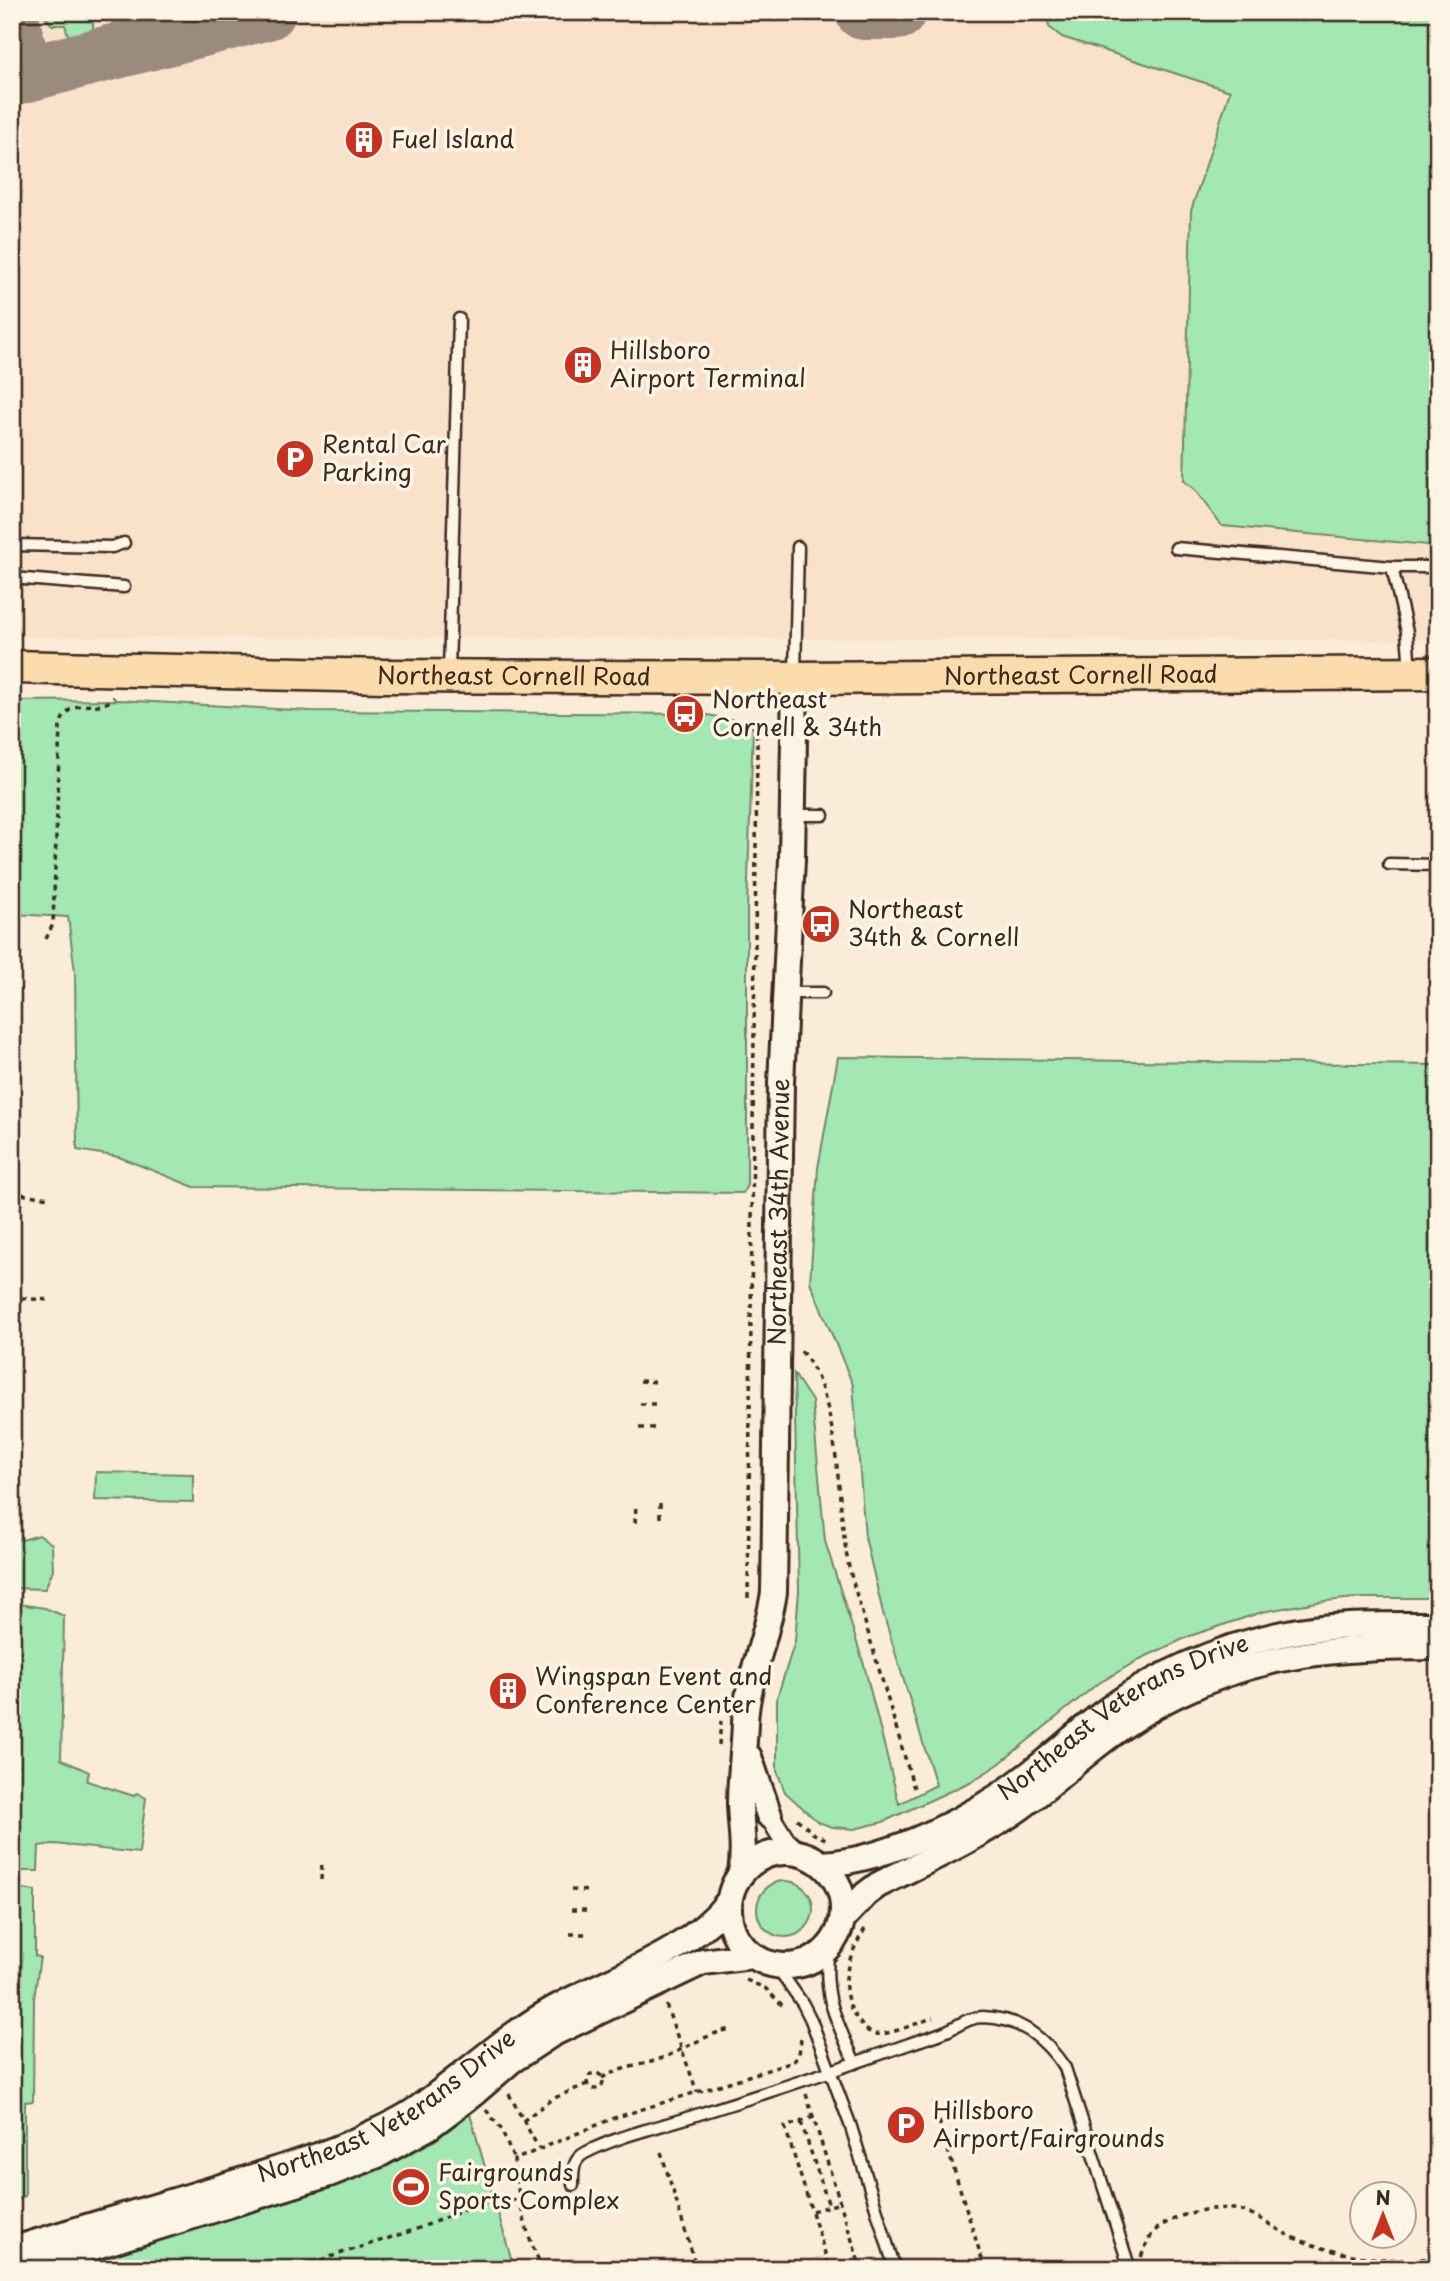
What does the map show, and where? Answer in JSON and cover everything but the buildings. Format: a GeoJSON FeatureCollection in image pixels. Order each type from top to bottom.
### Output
{"type":"FeatureCollection","features":[{"type":"Feature","properties":{"kind":"highway","name":"Northeast Cornell Road"},"geometry":{"type":"LineString","coordinates":[[12,667],[449,676],[795,678],[1424,673]]}},
{"type":"Feature","properties":{"kind":"street","name":"Northeast 34th Avenue"},"geometry":{"type":"LineString","coordinates":[[741,1873],[745,1849],[740,1802],[748,1698],[771,1614],[774,1592],[781,1083],[793,815],[795,678]]}},
{"type":"Feature","properties":{"kind":"street","name":"Northeast Veterans Drive"},"geometry":{"type":"LineString","coordinates":[[822,1864],[866,1858],[973,1813],[1011,1788],[1118,1702],[1196,1661],[1262,1639],[1297,1632],[1361,1625],[1438,1625]]}},
{"type":"Feature","properties":{"kind":"street","name":"Northeast Veterans Drive"},"geometry":{"type":"LineString","coordinates":[[843,1918],[878,1885],[1014,1812],[1106,1739],[1178,1694],[1232,1671],[1298,1654],[1360,1647],[1438,1647]]}},
{"type":"Feature","properties":{"kind":"street","name":"Northeast 34th Avenue"},"geometry":{"type":"LineString","coordinates":[[745,1743],[769,1815],[785,1841],[797,1852]]}},
{"type":"Feature","properties":{"kind":"street"},"geometry":{"type":"LineString","coordinates":[[782,1852],[797,1852],[822,1864],[838,1886],[843,1900],[843,1918],[828,1948],[806,1963],[791,1967],[763,1963],[751,1956],[740,1944],[730,1919],[729,1902],[741,1873],[753,1862],[782,1852]]}},
{"type":"Feature","properties":{"kind":"street","name":"Northeast Veterans Drive"},"geometry":{"type":"LineString","coordinates":[[12,2250],[191,2197],[323,2154],[364,2137],[414,2111],[548,2012],[691,1939],[713,1921],[729,1902]]}},
{"type":"Feature","properties":{"kind":"street","name":"Northeast Veterans Drive"},"geometry":{"type":"LineString","coordinates":[[22,2269],[289,2187],[380,2154],[429,2127],[512,2061],[562,2028],[703,1962],[751,1956]]}},
{"type":"Feature","properties":{"kind":"lane"},"geometry":{"type":"LineString","coordinates":[[449,676],[459,318]]}},
{"type":"Feature","properties":{"kind":"lane"},"geometry":{"type":"LineString","coordinates":[[12,545],[112,547],[124,543]]}},
{"type":"Feature","properties":{"kind":"lane"},"geometry":{"type":"LineString","coordinates":[[795,678],[798,547]]}},
{"type":"Feature","properties":{"kind":"lane"},"geometry":{"type":"LineString","coordinates":[[1176,548],[1392,567],[1438,567]]}},
{"type":"Feature","properties":{"kind":"lane"},"geometry":{"type":"LineString","coordinates":[[1392,567],[1407,632],[1424,673]]}},
{"type":"Feature","properties":{"kind":"lane"},"geometry":{"type":"LineString","coordinates":[[12,578],[124,587]]}},
{"type":"Feature","properties":{"kind":"lane"},"geometry":{"type":"LineString","coordinates":[[793,815],[823,815]]}},
{"type":"Feature","properties":{"kind":"lane"},"geometry":{"type":"LineString","coordinates":[[1389,864],[1438,865]]}},
{"type":"Feature","properties":{"kind":"lane"},"geometry":{"type":"LineString","coordinates":[[785,993],[823,993]]}},
{"type":"Feature","properties":{"kind":"lane"},"geometry":{"type":"LineString","coordinates":[[828,1948],[825,1973],[828,1995],[855,2063]]}},
{"type":"Feature","properties":{"kind":"lane"},"geometry":{"type":"LineString","coordinates":[[777,1966],[807,2012],[850,2124],[895,2269]]}},
{"type":"Feature","properties":{"kind":"lane"},"geometry":{"type":"LineString","coordinates":[[573,2185],[574,2163],[584,2153],[622,2138],[830,2072],[946,2032],[968,2019],[982,2017],[1004,2020],[1026,2027],[1054,2052],[1065,2068],[1130,2269]]}},
{"type":"Feature","properties":{"kind":"path"},"geometry":{"type":"LineString","coordinates":[[46,939],[53,924],[60,725],[74,707],[105,704],[114,697]]}},
{"type":"Feature","properties":{"kind":"path","name":"Northeast 34th Avenue"},"geometry":{"type":"LineString","coordinates":[[750,1489],[757,756],[757,733],[754,726]]}},
{"type":"Feature","properties":{"kind":"path"},"geometry":{"type":"LineString","coordinates":[[12,1194],[51,1198]]}},
{"type":"Feature","properties":{"kind":"path"},"geometry":{"type":"LineString","coordinates":[[12,1298],[50,1300]]}},
{"type":"Feature","properties":{"kind":"path"},"geometry":{"type":"LineString","coordinates":[[778,1326],[808,1359],[821,1387],[830,1419],[849,1569],[914,1788]]}},
{"type":"Feature","properties":{"kind":"path"},"geometry":{"type":"LineString","coordinates":[[640,1381],[658,1382]]}},
{"type":"Feature","properties":{"kind":"path"},"geometry":{"type":"LineString","coordinates":[[640,1404],[657,1404]]}},
{"type":"Feature","properties":{"kind":"path"},"geometry":{"type":"LineString","coordinates":[[639,1428],[657,1428]]}},
{"type":"Feature","properties":{"kind":"path"},"geometry":{"type":"LineString","coordinates":[[660,1503],[660,1523]]}},
{"type":"Feature","properties":{"kind":"path"},"geometry":{"type":"LineString","coordinates":[[635,1523],[636,1504]]}},
{"type":"Feature","properties":{"kind":"path"},"geometry":{"type":"LineString","coordinates":[[795,1816],[814,1834],[838,1842]]}},
{"type":"Feature","properties":{"kind":"path"},"geometry":{"type":"LineString","coordinates":[[321,1880],[322,1861]]}},
{"type":"Feature","properties":{"kind":"path"},"geometry":{"type":"LineString","coordinates":[[571,1890],[590,1891]]}},
{"type":"Feature","properties":{"kind":"path"},"geometry":{"type":"LineString","coordinates":[[571,1910],[590,1910]]}},
{"type":"Feature","properties":{"kind":"path"},"geometry":{"type":"LineString","coordinates":[[870,1922],[849,1958],[845,1972],[846,1990],[853,2015],[863,2028],[874,2034],[935,2017]]}},
{"type":"Feature","properties":{"kind":"path"},"geometry":{"type":"LineString","coordinates":[[570,1934],[589,1934]]}},
{"type":"Feature","properties":{"kind":"path"},"geometry":{"type":"LineString","coordinates":[[740,1979],[765,1988],[788,2011]]}},
{"type":"Feature","properties":{"kind":"path"},"geometry":{"type":"LineString","coordinates":[[664,2000],[697,2092]]}},
{"type":"Feature","properties":{"kind":"path"},"geometry":{"type":"LineString","coordinates":[[793,2062],[801,2046],[797,2027]]}},
{"type":"Feature","properties":{"kind":"path"},"geometry":{"type":"LineString","coordinates":[[602,2078],[620,2069],[650,2063],[732,2029]]}},
{"type":"Feature","properties":{"kind":"path"},"geometry":{"type":"LineString","coordinates":[[597,2073],[602,2078],[603,2084],[600,2088],[592,2089],[587,2084],[588,2077],[592,2074],[597,2073]]}},
{"type":"Feature","properties":{"kind":"path"},"geometry":{"type":"LineString","coordinates":[[523,2121],[552,2099],[587,2084]]}},
{"type":"Feature","properties":{"kind":"path"},"geometry":{"type":"LineString","coordinates":[[805,2093],[861,2269]]}},
{"type":"Feature","properties":{"kind":"path"},"geometry":{"type":"LineString","coordinates":[[509,2094],[539,2149]]}},
{"type":"Feature","properties":{"kind":"path"},"geometry":{"type":"LineString","coordinates":[[933,2102],[985,2269]]}},
{"type":"Feature","properties":{"kind":"path"},"geometry":{"type":"LineString","coordinates":[[480,2104],[501,2129],[514,2160]]}},
{"type":"Feature","properties":{"kind":"path"},"geometry":{"type":"LineString","coordinates":[[814,2117],[785,2127],[830,2269]]}},
{"type":"Feature","properties":{"kind":"path"},"geometry":{"type":"LineString","coordinates":[[801,2122],[829,2206]]}},
{"type":"Feature","properties":{"kind":"path"},"geometry":{"type":"LineString","coordinates":[[662,2152],[697,2269]]}},
{"type":"Feature","properties":{"kind":"path"},"geometry":{"type":"LineString","coordinates":[[292,2269],[414,2230],[477,2205],[519,2199],[525,2228],[542,2269]]}},
{"type":"Feature","properties":{"kind":"path"},"geometry":{"type":"LineString","coordinates":[[812,2211],[840,2202]]}},
{"type":"Feature","properties":{"kind":"path"},"geometry":{"type":"LineString","coordinates":[[1135,2248],[1139,2261],[1147,2240],[1157,2230],[1176,2219],[1223,2208],[1249,2213],[1289,2235],[1347,2254],[1423,2260],[1438,2257]]}},
{"type":"Feature","properties":{"kind":"shaded area"},"geometry":{"type":"Polygon","coordinates":[[[12,12],[1438,12],[1438,640],[12,637],[12,12]]]}},
{"type":"Feature","properties":{"kind":"green space"},"geometry":{"type":"Polygon","coordinates":[[[34,12],[121,12],[123,24],[113,27],[111,13],[95,16],[92,19],[94,31],[69,38],[65,25],[52,25],[44,15],[34,12]]]}},
{"type":"Feature","properties":{"kind":"green space"},"geometry":{"type":"Polygon","coordinates":[[[1047,12],[1438,12],[1438,546],[1222,526],[1194,489],[1184,481],[1191,211],[1230,91],[1062,37],[1049,27],[1047,12]]]}},
{"type":"Feature","properties":{"kind":"green space"},"geometry":{"type":"Polygon","coordinates":[[[119,700],[310,711],[702,714],[746,722],[753,728],[747,911],[747,1185],[743,1193],[194,1187],[119,1157],[77,1150],[75,972],[68,917],[12,914],[12,701],[119,700]]]}},
{"type":"Feature","properties":{"kind":"green space"},"geometry":{"type":"Polygon","coordinates":[[[838,1057],[1438,1065],[1438,1598],[1356,1598],[1317,1602],[1262,1612],[1190,1636],[1140,1659],[1096,1685],[999,1764],[972,1781],[883,1822],[854,1829],[832,1827],[818,1822],[785,1792],[777,1771],[777,1698],[795,1641],[799,1590],[794,1374],[812,1401],[825,1541],[864,1665],[899,1804],[936,1785],[883,1613],[865,1537],[853,1385],[810,1282],[818,1168],[838,1057]]]}},
{"type":"Feature","properties":{"kind":"green space"},"geometry":{"type":"Polygon","coordinates":[[[96,1472],[193,1474],[193,1502],[95,1500],[96,1472]]]}},
{"type":"Feature","properties":{"kind":"green space"},"geometry":{"type":"Polygon","coordinates":[[[39,1535],[52,1544],[53,1570],[45,1589],[12,1588],[12,1538],[22,1540],[39,1535]]]}},
{"type":"Feature","properties":{"kind":"green space"},"geometry":{"type":"Polygon","coordinates":[[[12,1605],[45,1608],[64,1616],[61,1759],[89,1772],[87,1781],[134,1796],[137,1793],[146,1798],[139,1853],[54,1844],[39,1846],[38,1871],[12,1871],[12,1605]]]}},
{"type":"Feature","properties":{"kind":"green space"},"geometry":{"type":"Polygon","coordinates":[[[779,1881],[791,1881],[801,1885],[809,1893],[813,1909],[809,1925],[801,1933],[791,1937],[779,1937],[769,1933],[761,1925],[757,1915],[757,1903],[761,1893],[769,1885],[779,1881]]]}},
{"type":"Feature","properties":{"kind":"green space"},"geometry":{"type":"Polygon","coordinates":[[[12,1888],[35,1891],[35,1956],[40,1957],[34,1999],[33,2101],[25,2102],[25,2196],[12,2202],[12,1888]]]}},
{"type":"Feature","properties":{"kind":"green space","name":"Fairgrounds Sports Complex"},"geometry":{"type":"Polygon","coordinates":[[[470,2114],[514,2269],[69,2269],[369,2174],[425,2145],[470,2114]]]}},
{"type":"Feature","properties":{"kind":"taxiway"},"geometry":{"type":"LineString","coordinates":[[12,78],[268,12]]}},
{"type":"Feature","properties":{"kind":"taxiway"},"geometry":{"type":"LineString","coordinates":[[863,12],[898,12]]}},
{"type":"Feature","properties":{"kind":"taxiway"},"geometry":{"type":"LineString","coordinates":[[12,22],[25,75]]}},
{"type":"Feature","properties":{"kind":"place","name":"Fuel Island"},"geometry":{"type":"Point","coordinates":[364,140]}},
{"type":"Feature","properties":{"kind":"place","name":"Hillsboro Airport Terminal"},"geometry":{"type":"Point","coordinates":[583,365]}},
{"type":"Feature","properties":{"kind":"place","name":"Rental Car Parking"},"geometry":{"type":"Point","coordinates":[295,459]}},
{"type":"Feature","properties":{"kind":"place","name":"Northeast Cornell & 34th"},"geometry":{"type":"Point","coordinates":[685,714]}},
{"type":"Feature","properties":{"kind":"place","name":"Northeast 34th & Cornell"},"geometry":{"type":"Point","coordinates":[821,924]}},
{"type":"Feature","properties":{"kind":"place","name":"Wingspan Event and Conference Center"},"geometry":{"type":"Point","coordinates":[508,1691]}},
{"type":"Feature","properties":{"kind":"place","name":"Hillsboro Airport/Fairgrounds"},"geometry":{"type":"Point","coordinates":[906,2125]}},
{"type":"Feature","properties":{"kind":"place","name":"Fairgrounds Sports Complex"},"geometry":{"type":"Point","coordinates":[411,2187]}}]}
